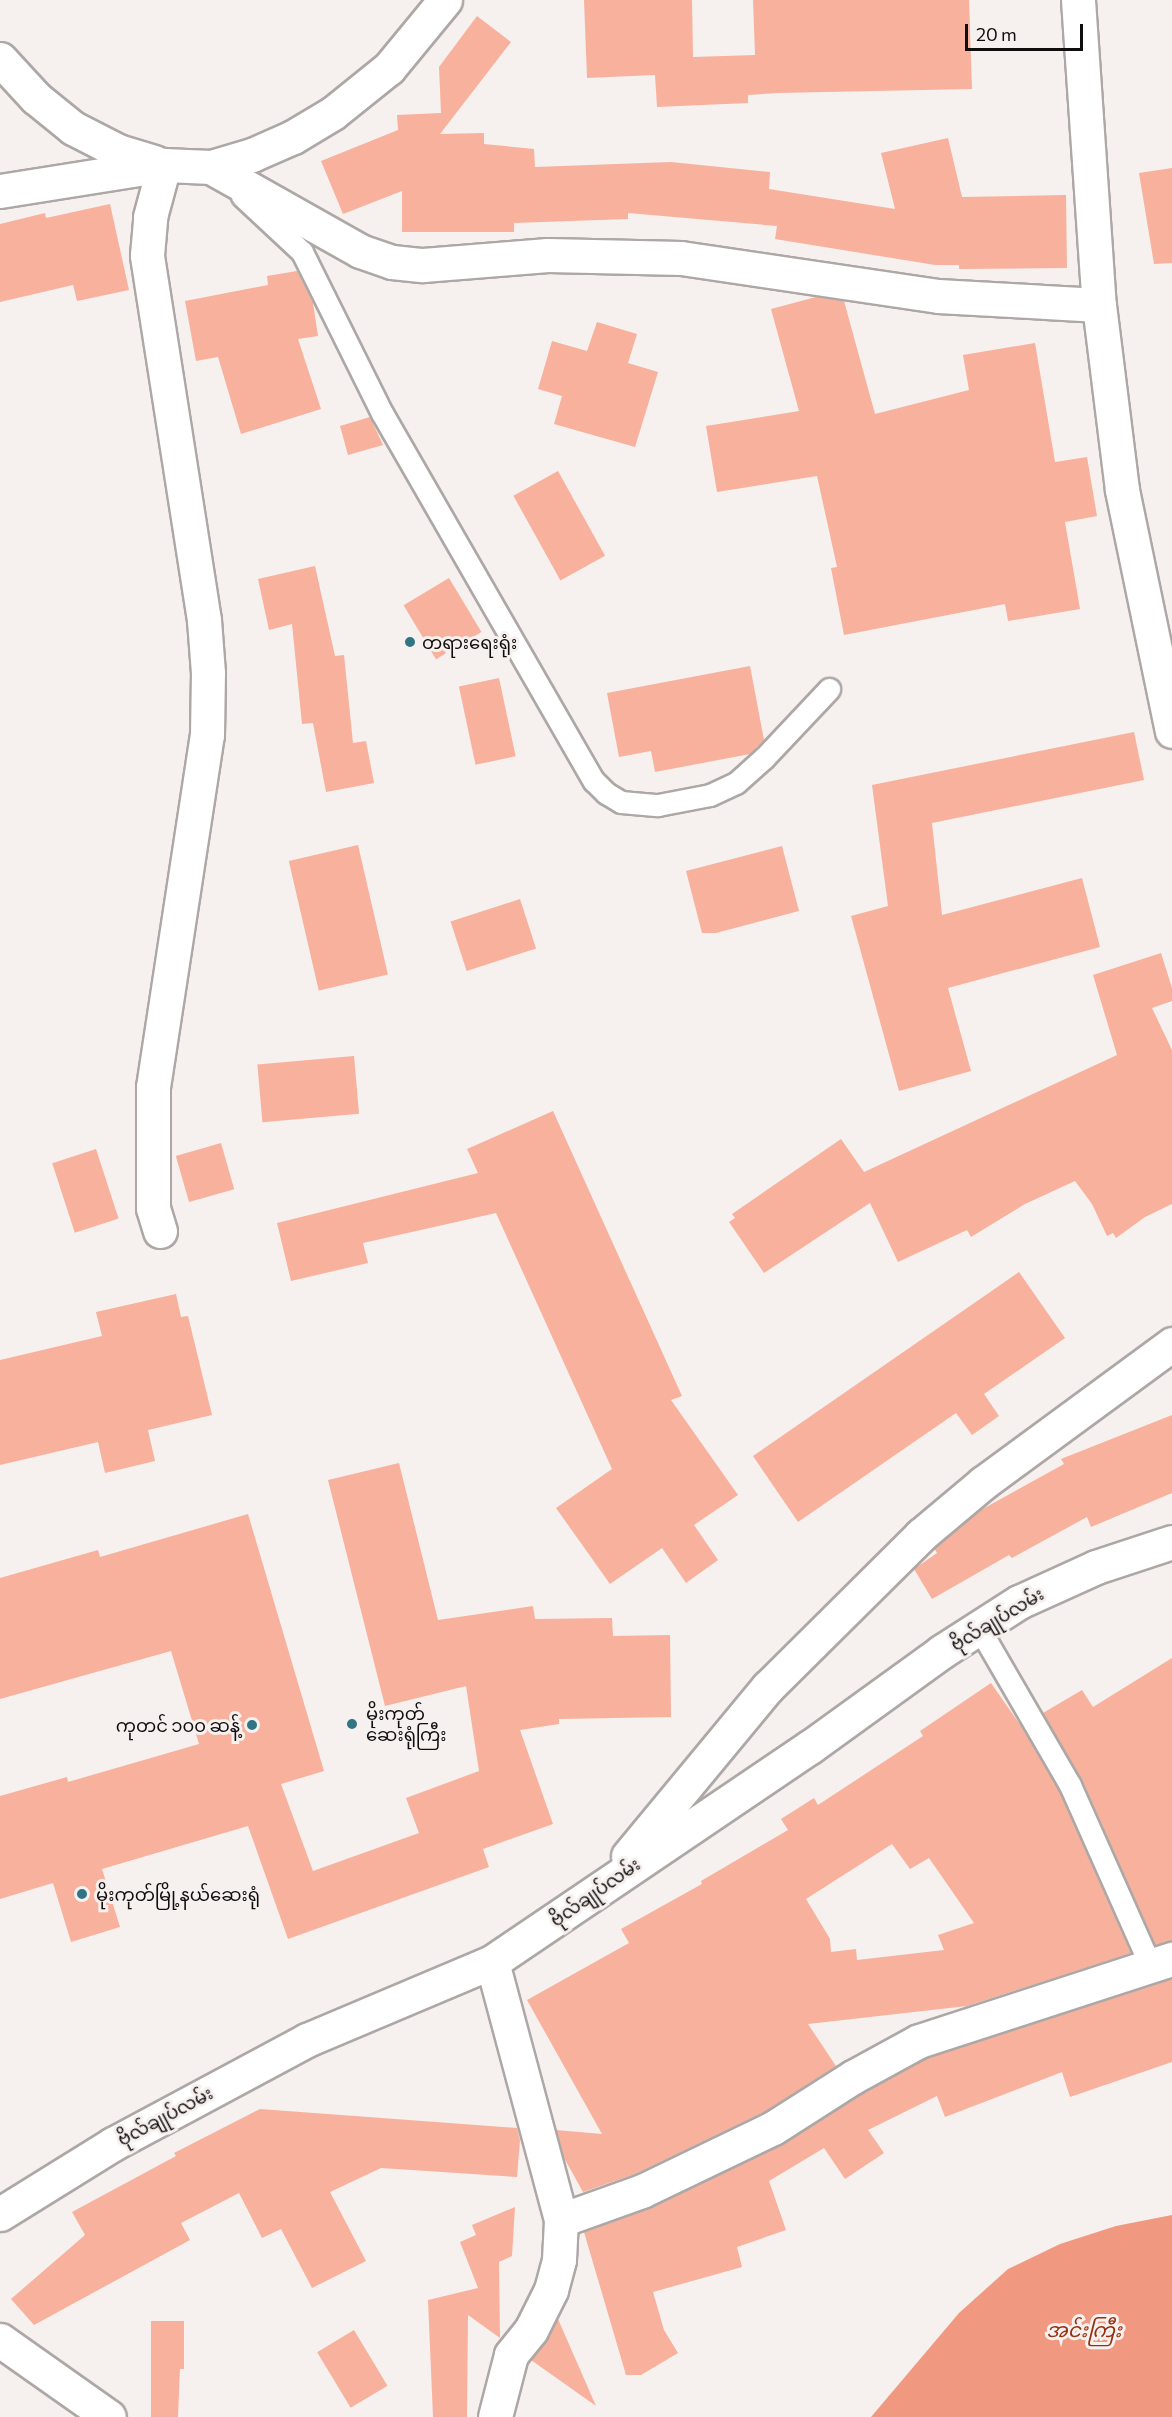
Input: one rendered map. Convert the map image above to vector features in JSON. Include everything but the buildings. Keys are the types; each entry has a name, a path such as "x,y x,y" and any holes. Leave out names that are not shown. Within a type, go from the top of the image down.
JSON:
{"street":[{"path":"0,191 164,165 211,166 252,155 293,137 333,113 390,68 445,0"},
{"path":"1078,0 1099,305 1122,490 1172,731"},
{"path":"0,59 36,98 73,128 118,151 164,165"},
{"path":"160,1231 153,1208 153,1087 207,735 208,673 204,620 147,255 150,216 164,165"},
{"path":"211,166 360,251 392,262 423,264 548,255 681,258 938,296 1099,305"},
{"path":"604,1885 768,1686 921,1535 983,1483 1172,1344"},
{"name":"ဗိုလ်‌ချုပ်‌လမ်း","path":"0,2214 113,2144 307,2040 492,1962 810,1747 1019,1602 1096,1567 1172,1542"},
{"path":"492,1962 561,2220 559,2260 551,2290 531,2330 511,2355 495,2417"},
{"path":"561,2220 642,2191 773,2128 853,2077 919,2041 1162,1963"},
{"path":"0,2340 109,2417"}],"lane":[{"path":"211,166 302,252 382,412 594,782 606,793 621,802 658,804 710,795 736,783 764,758 829,689"},
{"path":"979,1628 1070,1785 1162,1963"}],"water":[{"name":"အင်းကြီး","path":"1172,2215 1172,2417 871,2417 959,2313 1008,2269 1060,2244 1116,2226"}],"place":[{"name":"တရားရေးရုံး","path":"410,642"},
{"name":"မိုးကုတ်‌ ‌ဆေးရုံကြီး","path":"352,1724"},
{"name":"ကုတင် ၁၀၀ ဆန့်","path":"252,1725"},
{"name":"မိုးကုတ်မြို့နယ်ဆေးရုံ","path":"82,1894"}]}
